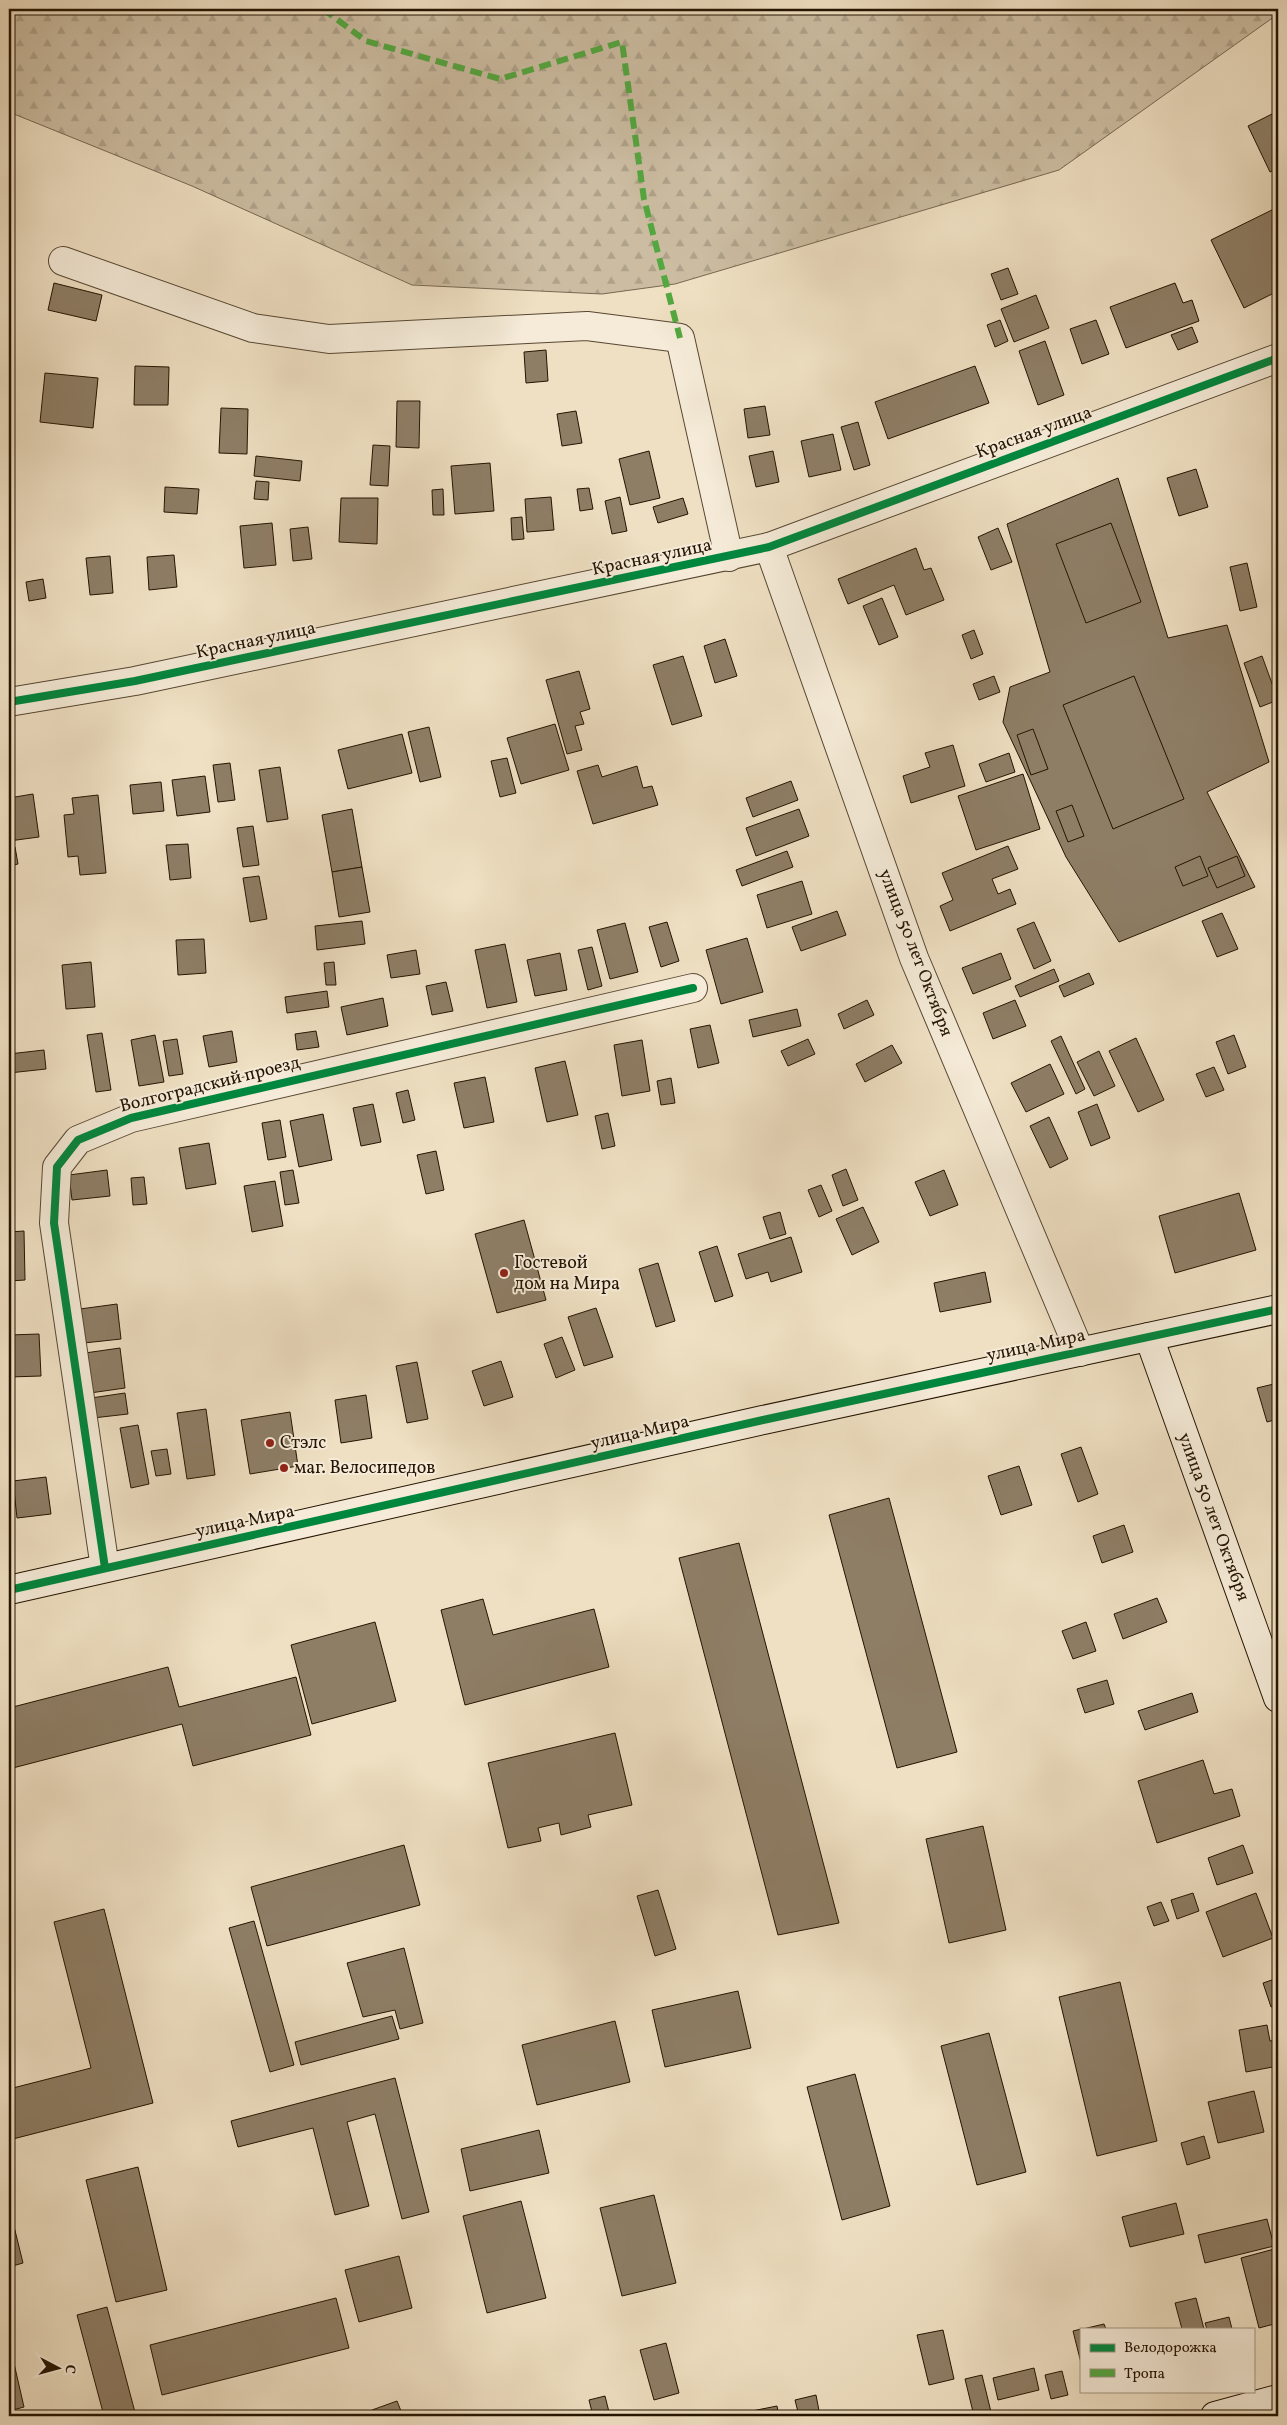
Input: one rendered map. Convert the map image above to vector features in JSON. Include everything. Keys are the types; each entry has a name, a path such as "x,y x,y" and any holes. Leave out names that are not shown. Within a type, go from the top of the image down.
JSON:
{"street":[{"path":"63,261 252,328 329,339 588,326 680,338 730,557"},
{"name":"Красная улица","path":"9,702 135,681 730,557 769,547 1278,358"},
{"name":"улица 50 лет Октября","path":"769,547 914,958 1080,1352"},
{"name":"Волгоградский проезд","path":"105,1568 54,1223 57,1167 78,1140 131,1118 692,988"},
{"name":"улица Мира","path":"9,1590 744,1424 1278,1308"},
{"name":"улица 50 лет Октября","path":"1149,1337 1278,1698"},
{"path":"1215,2416 1278,2399"}],"green space":[{"path":"9,9 1278,9 1278,14 1059,170 675,284 602,294 412,285 192,186 9,112"}],"building":[{"path":"1278,111 1278,168 1270,172 1248,126"},
{"path":"1278,207 1278,291 1244,308 1211,240"},
{"path":"1008,268 1018,294 1001,300 991,274"},
{"path":"54,283 102,295 96,321 48,310"},
{"path":"1175,283 1183,303 1192,300 1199,321 1126,348 1110,307"},
{"path":"1036,295 1049,328 1014,342 1001,309"},
{"path":"1000,320 1008,341 995,347 987,325"},
{"path":"1096,320 1109,354 1082,364 1070,329"},
{"path":"1192,327 1198,342 1178,350 1171,335"},
{"path":"1045,341 1064,395 1038,405 1019,351"},
{"path":"546,350 548,381 526,383 524,352"},
{"path":"135,366 169,367 168,405 134,405"},
{"path":"975,366 989,403 888,439 875,402"},
{"path":"45,373 98,378 93,428 40,422"},
{"path":"397,401 420,401 419,448 396,447"},
{"path":"765,406 770,435 748,438 744,409"},
{"path":"221,408 248,409 247,454 219,453"},
{"path":"576,411 582,443 562,446 557,414"},
{"path":"858,422 870,465 854,470 841,427"},
{"path":"833,434 841,470 809,477 801,441"},
{"path":"373,445 390,446 388,486 370,485"},
{"path":"649,451 660,498 630,505 619,459"},
{"path":"773,451 779,482 756,487 749,456"},
{"path":"256,456 302,461 300,481 254,476"},
{"path":"490,463 494,511 455,514 451,466"},
{"path":"1196,469 1208,507 1179,516 1167,478"},
{"path":"1118,478 1168,638 1227,625 1269,762 1207,792 1255,887 1119,942 1066,857 1003,722 1010,687 1050,672 1007,524"},
{"path":"256,481 269,482 268,500 254,499"},
{"path":"165,487 199,489 197,514 164,512"},
{"path":"589,488 593,509 580,511 577,489"},
{"path":"443,489 444,515 433,515 432,490"},
{"path":"551,497 554,530 527,532 525,499"},
{"path":"620,497 627,531 612,534 605,501"},
{"path":"341,498 378,498 377,544 339,542"},
{"path":"683,498 688,514 658,523 653,507"},
{"path":"522,517 524,539 512,540 511,518"},
{"path":"272,523 276,565 244,568 240,526"},
{"path":"1111,523 1141,602 1086,623 1056,544"},
{"path":"308,527 312,559 293,561 290,529"},
{"path":"998,528 1012,562 991,570 978,537"},
{"path":"916,548 924,570 931,568 944,600 906,615 894,585 848,604 838,579"},
{"path":"174,555 177,587 149,590 147,557"},
{"path":"110,556 113,593 90,595 86,558"},
{"path":"1247,563 1257,607 1240,611 1230,567"},
{"path":"43,579 46,598 29,601 26,582"},
{"path":"882,598 898,637 879,645 863,606"},
{"path":"974,630 983,654 971,659 962,635"},
{"path":"725,639 737,676 715,683 704,646"},
{"path":"683,656 702,716 672,725 653,665"},
{"path":"1262,656 1278,700 1260,707 1244,663"},
{"path":"579,671 590,709 580,712 584,724 575,726 582,750 567,754 546,680"},
{"path":"994,676 1000,692 979,700 973,684"},
{"path":"1134,676 1184,799 1113,829 1063,705"},
{"path":"555,724 569,770 521,784 507,738"},
{"path":"429,727 441,777 420,782 408,732"},
{"path":"1033,729 1048,769 1031,775 1017,735"},
{"path":"402,734 412,773 348,789 338,750"},
{"path":"953,745 965,786 911,803 903,776 930,767 925,753"},
{"path":"1009,753 1015,772 986,782 979,764"},
{"path":"507,758 516,793 500,797 491,761"},
{"path":"230,763 235,800 218,802 213,765"},
{"path":"598,765 602,777 637,766 643,788 652,786 658,805 593,824 577,771"},
{"path":"280,767 288,819 267,822 259,770"},
{"path":"1023,774 1040,829 976,850 958,796"},
{"path":"205,776 210,812 177,816 172,780"},
{"path":"791,781 798,800 753,817 746,798"},
{"path":"161,782 164,811 133,814 130,785"},
{"path":"33,794 39,837 9,841 9,798"},
{"path":"98,795 106,873 80,875 78,856 68,857 64,815 74,814 72,798"},
{"path":"1072,805 1084,836 1068,842 1056,811"},
{"path":"352,809 362,867 332,872 322,815"},
{"path":"799,809 809,836 756,856 746,828"},
{"path":"253,826 259,865 243,867 237,828"},
{"path":"188,844 191,878 170,880 166,845"},
{"path":"1008,846 1018,869 992,879 998,894 1010,889 1016,904 950,931 940,906 953,900 942,873"},
{"path":"15,847 18,864 9,866 9,848"},
{"path":"787,851 793,867 742,886 736,870"},
{"path":"1200,856 1208,876 1183,886 1175,867"},
{"path":"1237,856 1245,876 1217,888 1208,868"},
{"path":"362,867 370,912 339,917 332,872"},
{"path":"259,876 267,919 250,922 243,878"},
{"path":"802,881 812,914 767,928 757,895"},
{"path":"837,911 846,935 801,951 792,927"},
{"path":"1222,913 1238,949 1217,957 1202,921"},
{"path":"362,921 365,944 317,950 315,926"},
{"path":"667,922 679,961 661,967 649,927"},
{"path":"1034,922 1051,961 1034,969 1017,929"},
{"path":"625,923 638,972 610,979 597,930"},
{"path":"747,938 763,992 721,1004 706,950"},
{"path":"204,939 206,973 178,975 176,940"},
{"path":"505,944 517,1002 487,1008 475,950"},
{"path":"592,947 602,986 588,990 578,950"},
{"path":"416,950 420,974 391,978 387,955"},
{"path":"560,953 567,990 535,996 527,960"},
{"path":"1001,953 1011,979 973,994 962,968"},
{"path":"91,962 95,1007 66,1009 62,965"},
{"path":"334,962 336,985 326,985 324,963"},
{"path":"1054,969 1059,981 1020,997 1015,986"},
{"path":"1089,973 1094,984 1064,997 1059,986"},
{"path":"446,982 453,1011 432,1015 426,986"},
{"path":"327,991 329,1007 287,1013 285,997"},
{"path":"383,998 388,1026 347,1035 341,1007"},
{"path":"867,1000 874,1015 844,1029 838,1014"},
{"path":"1015,1000 1026,1026 993,1039 983,1013"},
{"path":"797,1009 801,1026 753,1037 749,1020"},
{"path":"710,1025 719,1063 698,1068 690,1029"},
{"path":"232,1031 237,1062 209,1067 203,1036"},
{"path":"316,1031 319,1047 297,1050 295,1034"},
{"path":"102,1033 111,1090 96,1092 87,1035"},
{"path":"155,1035 164,1082 139,1086 131,1040"},
{"path":"1234,1035 1246,1067 1228,1074 1216,1042"},
{"path":"1061,1036 1085,1089 1076,1094 1051,1041"},
{"path":"1136,1038 1164,1100 1138,1112 1109,1051"},
{"path":"177,1039 183,1074 169,1076 163,1041"},
{"path":"808,1039 815,1054 788,1066 781,1051"},
{"path":"642,1040 650,1091 622,1096 614,1045"},
{"path":"892,1045 902,1063 865,1082 856,1064"},
{"path":"44,1050 46,1069 9,1073 9,1054"},
{"path":"1099,1051 1115,1086 1094,1096 1077,1062"},
{"path":"565,1061 578,1115 547,1122 535,1068"},
{"path":"1050,1064 1064,1094 1026,1112 1011,1083"},
{"path":"1214,1067 1224,1090 1206,1097 1196,1074"},
{"path":"485,1077 494,1122 464,1128 454,1083"},
{"path":"671,1078 675,1103 661,1105 657,1081"},
{"path":"408,1090 415,1120 403,1123 396,1093"},
{"path":"373,1104 381,1142 361,1146 353,1108"},
{"path":"1097,1104 1110,1138 1091,1146 1078,1112"},
{"path":"608,1113 615,1146 602,1149 595,1116"},
{"path":"323,1114 332,1160 299,1167 290,1121"},
{"path":"1049,1117 1068,1159 1050,1168 1030,1126"},
{"path":"280,1120 286,1157 268,1160 262,1123"},
{"path":"209,1143 216,1184 186,1189 179,1148"},
{"path":"436,1151 444,1190 426,1194 417,1155"},
{"path":"846,1169 858,1200 843,1206 832,1175"},
{"path":"107,1170 110,1196 72,1200 69,1175"},
{"path":"293,1170 299,1203 285,1205 280,1172"},
{"path":"944,1170 958,1205 930,1216 915,1182"},
{"path":"144,1177 147,1204 133,1205 131,1178"},
{"path":"275,1181 283,1226 252,1232 244,1186"},
{"path":"821,1185 832,1211 819,1217 808,1190"},
{"path":"1239,1193 1256,1250 1175,1273 1159,1216"},
{"path":"863,1207 879,1242 852,1255 836,1219"},
{"path":"780,1212 786,1234 770,1239 763,1217"},
{"path":"524,1220 546,1300 497,1313 475,1234"},
{"path":"24,1231 25,1280 9,1281 9,1232"},
{"path":"791,1237 802,1272 771,1282 768,1272 746,1279 738,1254"},
{"path":"717,1246 733,1296 715,1302 699,1252"},
{"path":"658,1263 675,1321 656,1327 639,1269"},
{"path":"985,1272 991,1302 940,1312 934,1283"},
{"path":"117,1304 121,1339 84,1343 80,1309"},
{"path":"596,1308 613,1357 584,1366 568,1317"},
{"path":"39,1334 41,1376 9,1377 9,1335"},
{"path":"562,1337 575,1370 556,1378 544,1344"},
{"path":"120,1348 125,1388 90,1393 85,1353"},
{"path":"501,1361 513,1397 484,1406 472,1371"},
{"path":"417,1362 428,1419 407,1423 396,1366"},
{"path":"1278,1383 1278,1419 1267,1422 1257,1388"},
{"path":"125,1393 128,1414 93,1418 91,1398"},
{"path":"366,1395 372,1438 341,1443 335,1400"},
{"path":"206,1409 215,1475 187,1479 177,1413"},
{"name":"Стэлс","path":"290,1412 298,1466 250,1474 241,1420"},
{"path":"138,1425 149,1484 131,1488 120,1428"},
{"path":"1081,1447 1098,1494 1078,1502 1061,1454"},
{"path":"167,1449 171,1474 156,1476 151,1451"},
{"path":"1019,1466 1032,1505 1001,1515 988,1476"},
{"path":"46,1477 51,1514 17,1518 13,1481"},
{"path":"889,1498 957,1752 897,1768 829,1515"},
{"path":"1124,1525 1133,1552 1102,1563 1093,1536"},
{"path":"739,1543 839,1923 778,1935 679,1558"},
{"path":"1157,1598 1167,1622 1123,1639 1114,1614"},
{"path":"483,1599 493,1635 594,1609 609,1667 465,1705 441,1610"},
{"path":"375,1622 396,1701 312,1724 291,1645"},
{"path":"1086,1622 1096,1651 1073,1659 1062,1631"},
{"path":"168,1667 179,1707 296,1677 311,1735 193,1766 182,1724 9,1769 9,1708"},
{"path":"1107,1680 1114,1704 1085,1713 1077,1689"},
{"path":"1192,1693 1198,1712 1145,1730 1138,1711"},
{"path":"615,1733 632,1805 588,1815 591,1827 561,1835 559,1823 538,1828 541,1841 508,1848 488,1763"},
{"path":"1203,1760 1214,1794 1232,1789 1240,1816 1157,1843 1138,1781"},
{"path":"983,1826 1006,1930 949,1943 926,1839"},
{"path":"404,1845 420,1905 267,1946 251,1887"},
{"path":"1243,1845 1253,1873 1217,1885 1208,1858"},
{"path":"658,1890 676,1949 655,1956 637,1896"},
{"path":"1193,1893 1199,1911 1177,1919 1171,1900"},
{"path":"1256,1893 1273,1938 1223,1957 1206,1912"},
{"path":"1161,1902 1169,1921 1154,1926 1147,1907"},
{"path":"104,1909 153,2103 9,2140 9,2089 91,2068 54,1922"},
{"path":"254,1921 294,2065 270,2072 229,1928"},
{"path":"404,1948 423,2023 400,2029 395,2010 363,2017 347,1963"},
{"path":"1278,1978 1278,2005 1271,2007 1263,1983"},
{"path":"1120,1982 1157,2141 1097,2156 1059,1997"},
{"path":"738,1991 751,2048 665,2067 652,2010"},
{"path":"392,2016 399,2039 301,2065 295,2042"},
{"path":"615,2021 630,2082 537,2105 522,2045"},
{"path":"1267,2025 1270,2041 1278,2040 1278,2066 1246,2072 1239,2030"},
{"path":"989,2033 1026,2172 977,2185 941,2046"},
{"path":"855,2074 890,2206 842,2220 807,2087"},
{"path":"395,2078 429,2212 402,2219 375,2114 347,2122 369,2206 335,2215 313,2128 238,2147 231,2121"},
{"path":"1254,2091 1264,2132 1218,2143 1208,2102"},
{"path":"539,2130 549,2173 470,2191 461,2149"},
{"path":"1204,2136 1210,2158 1187,2165 1181,2143"},
{"path":"138,2167 167,2290 116,2302 86,2180"},
{"path":"654,2195 676,2283 622,2296 600,2208"},
{"path":"521,2201 546,2298 487,2313 463,2216"},
{"path":"1176,2203 1184,2234 1130,2247 1122,2217"},
{"path":"9,2206 23,2263 9,2267"},
{"path":"1267,2219 1274,2246 1205,2263 1198,2235"},
{"path":"1278,2248 1278,2323 1259,2328 1241,2258"},
{"path":"399,2256 412,2308 359,2322 345,2270"},
{"path":"336,2298 349,2348 162,2395 150,2345"},
{"path":"1196,2298 1204,2328 1182,2328 1175,2303"},
{"path":"107,2307 136,2416 104,2416 77,2315"},
{"path":"1229,2317 1232,2328 1207,2328 1205,2323"},
{"path":"1104,2324 1106,2328 1087,2328"},
{"path":"1080,2329 1080,2359 1073,2331"},
{"path":"943,2330 954,2379 929,2385 917,2335"},
{"path":"666,2343 679,2393 654,2400 640,2350"},
{"path":"13,2359 24,2407 9,2411 9,2360"},
{"path":"1034,2368 1039,2390 998,2400 993,2378"},
{"path":"1062,2371 1068,2395 1051,2399 1045,2375"},
{"path":"982,2375 991,2412 974,2416 965,2379"},
{"path":"816,2395 820,2416 799,2416 795,2400"},
{"path":"605,2396 610,2416 593,2416 589,2400"},
{"path":"397,2401 403,2416 374,2416 372,2410"},
{"path":"777,2406 779,2416 753,2416 752,2411"}],"marked path":[{"path":"323,9 366,41 500,79 622,42 644,199 680,338"}],"cycle path":[{"path":"9,702 135,681 769,547 1278,358"},
{"path":"105,1568 54,1223 57,1167 78,1140 131,1118 693,988"},
{"path":"9,1590 763,1420 1278,1309"}],"place":[{"name":"Гостевой дом на Мира","path":"504,1273"},
{"name":"Стэлс","path":"270,1443"},
{"name":"маг. Велосипедов","path":"284,1468"}]}
